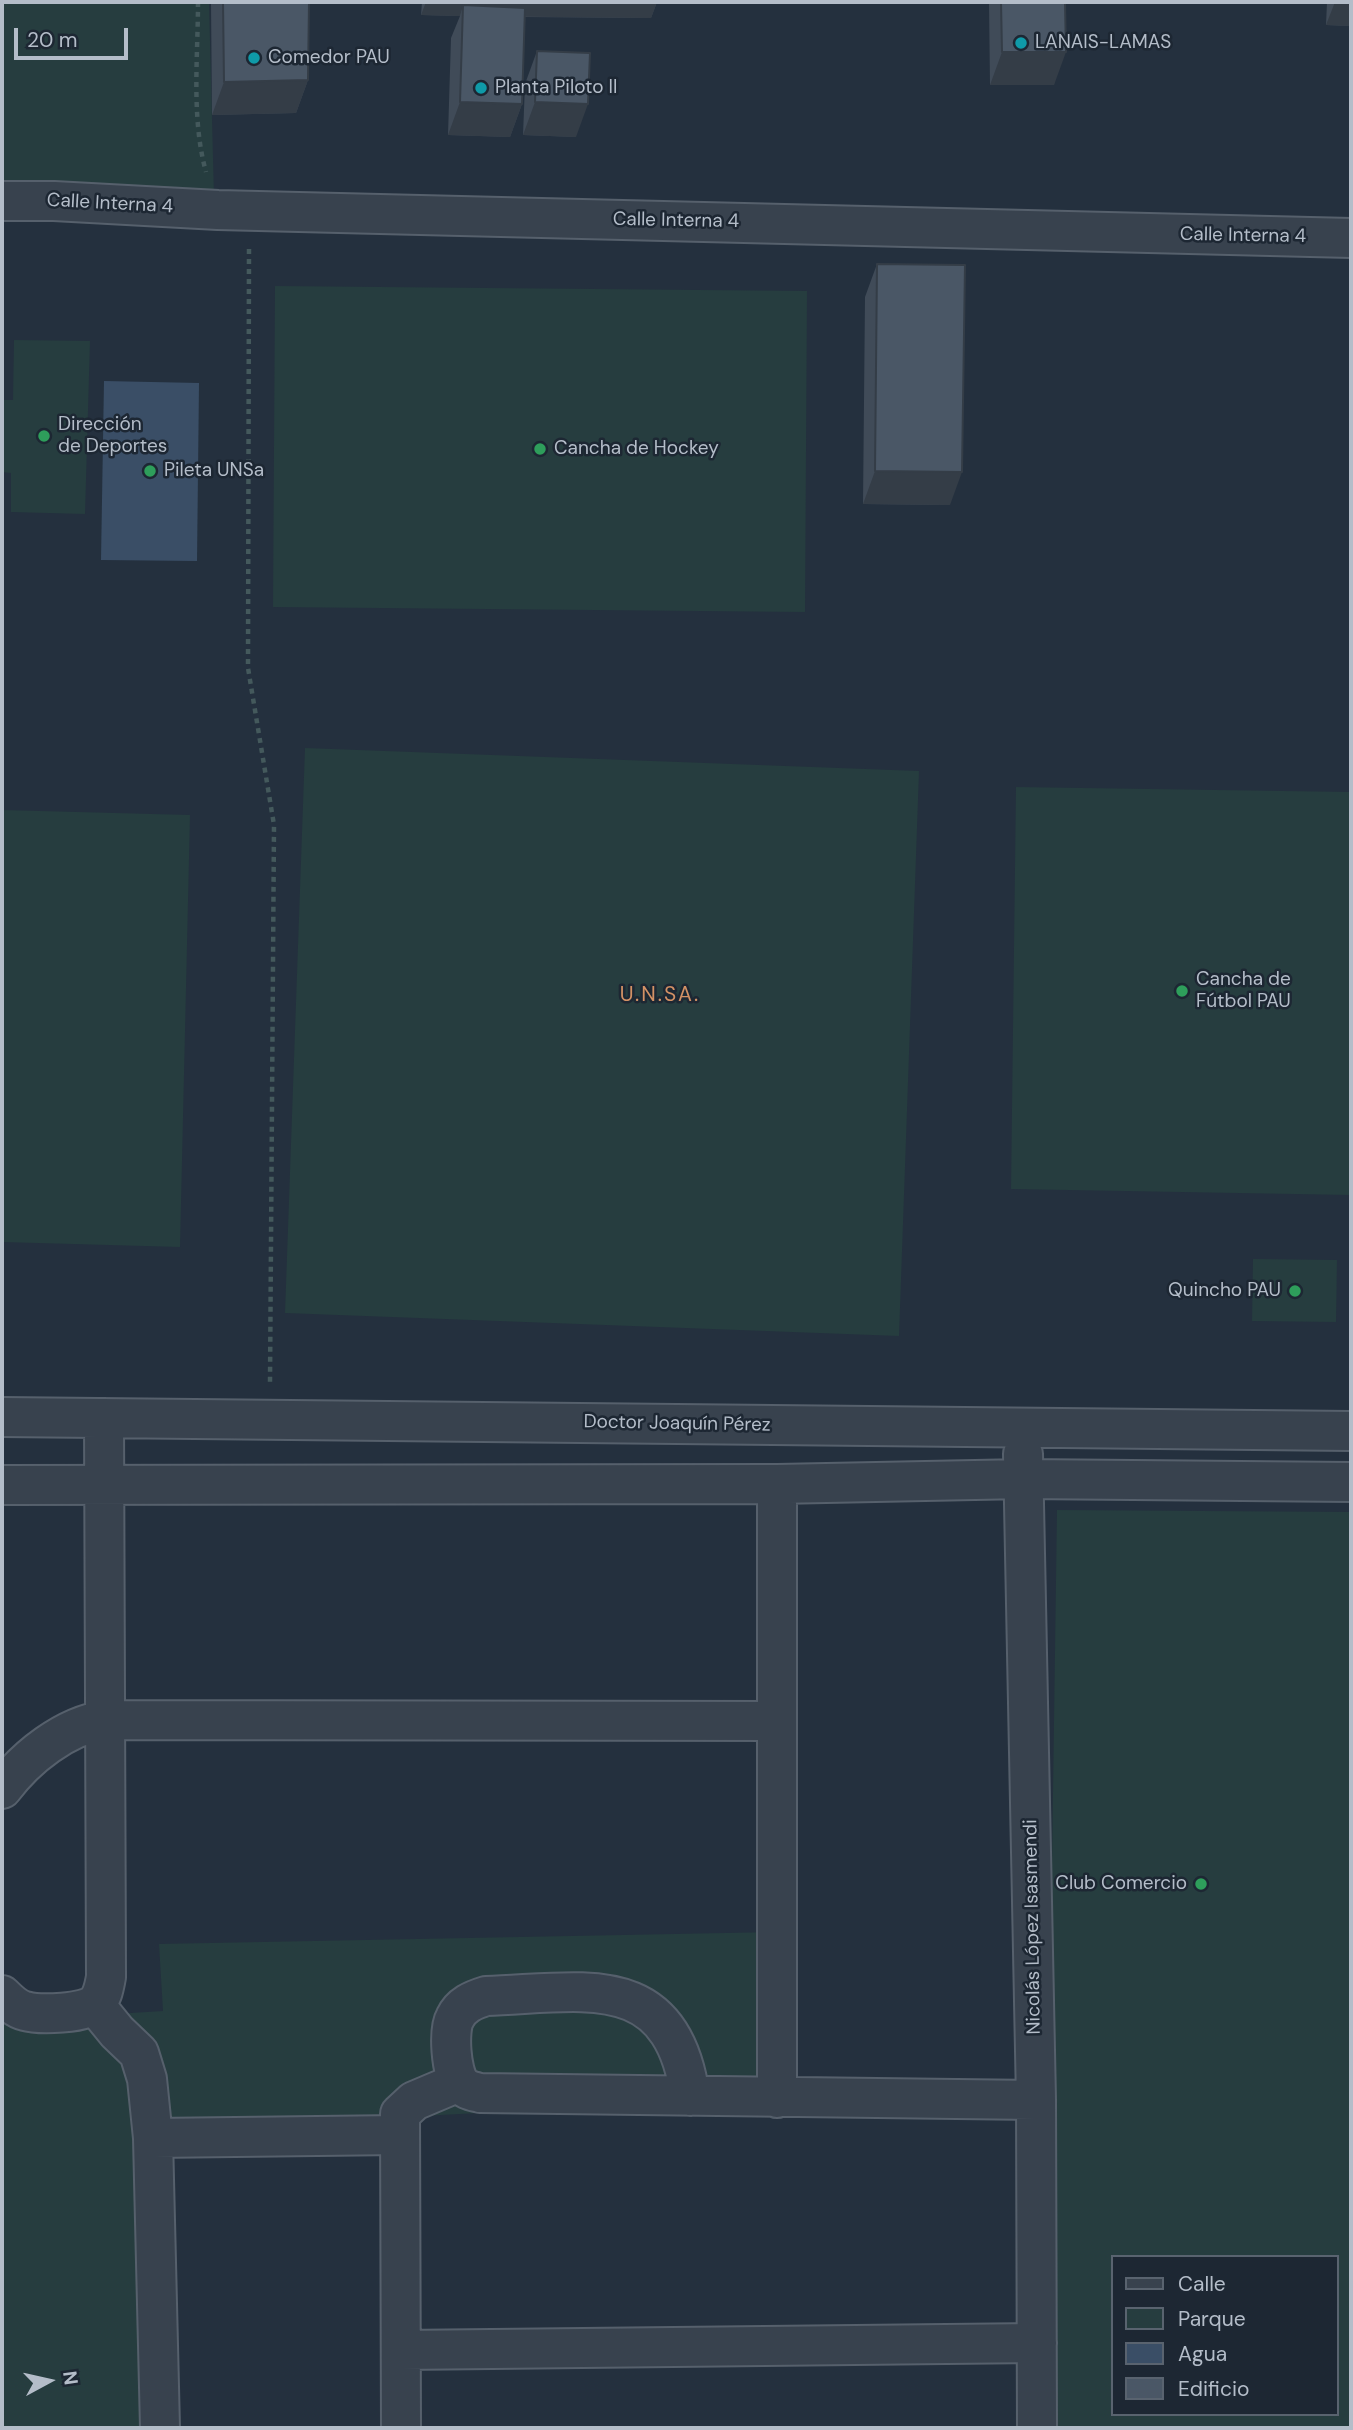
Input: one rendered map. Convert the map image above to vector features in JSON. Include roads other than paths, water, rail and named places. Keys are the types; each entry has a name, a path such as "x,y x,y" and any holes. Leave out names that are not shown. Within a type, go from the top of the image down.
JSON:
{"street":[{"name":"Calle Interna 4","path":"2,201 54,201 218,210 1351,238"},
{"name":"Doctor Joaquín Pérez","path":"2,1417 755,1426 1022,1426 1351,1432"},
{"path":"2,1995 24,2011 84,2010 95,2005 103,1992 106,1977 104,1418"},
{"name":"Nicolás López Isasmendi","path":"1022,1426 1036,2100 1037,2428"},
{"path":"2,1485 777,1484 1024,1479 1351,1482"},
{"path":"777,1484 777,2098"},
{"path":"2,1789 13,1773 68,1731 89,1722 105,1720 777,1721"},
{"path":"690,2096 677,2044 646,2008 624,1997 601,1992 486,1996 471,2000 455,2018 452,2027 452,2060 458,2082 467,2090 480,2093 777,2098 1036,2100"},
{"path":"95,2005 139,2053 147,2079 153,2138 160,2428"},
{"path":"401,2428 400,2114 414,2101 458,2082"},
{"path":"153,2138 399,2135"},
{"path":"401,2350 1037,2343"}],"water":[{"name":"Pileta UNSa","path":"104,381 199,383 197,561 101,560"}],"place":[{"name":"LANAIS-LAMAS","path":"1021,43"},
{"name":"Comedor PAU","path":"254,58"},
{"name":"Planta Piloto II","path":"481,88"},
{"name":"Dirección de Deportes","path":"44,436"},
{"name":"Cancha de Hockey","path":"540,449"},
{"name":"Pileta UNSa","path":"150,471"},
{"name":"Cancha de Fútbol PAU","path":"1182,991"},
{"name":"Quincho PAU","path":"1295,1291"},
{"name":"Club Comercio","path":"1201,1884"}],"district":[{"name":"U.N.SA.","path":"660,995"}]}
